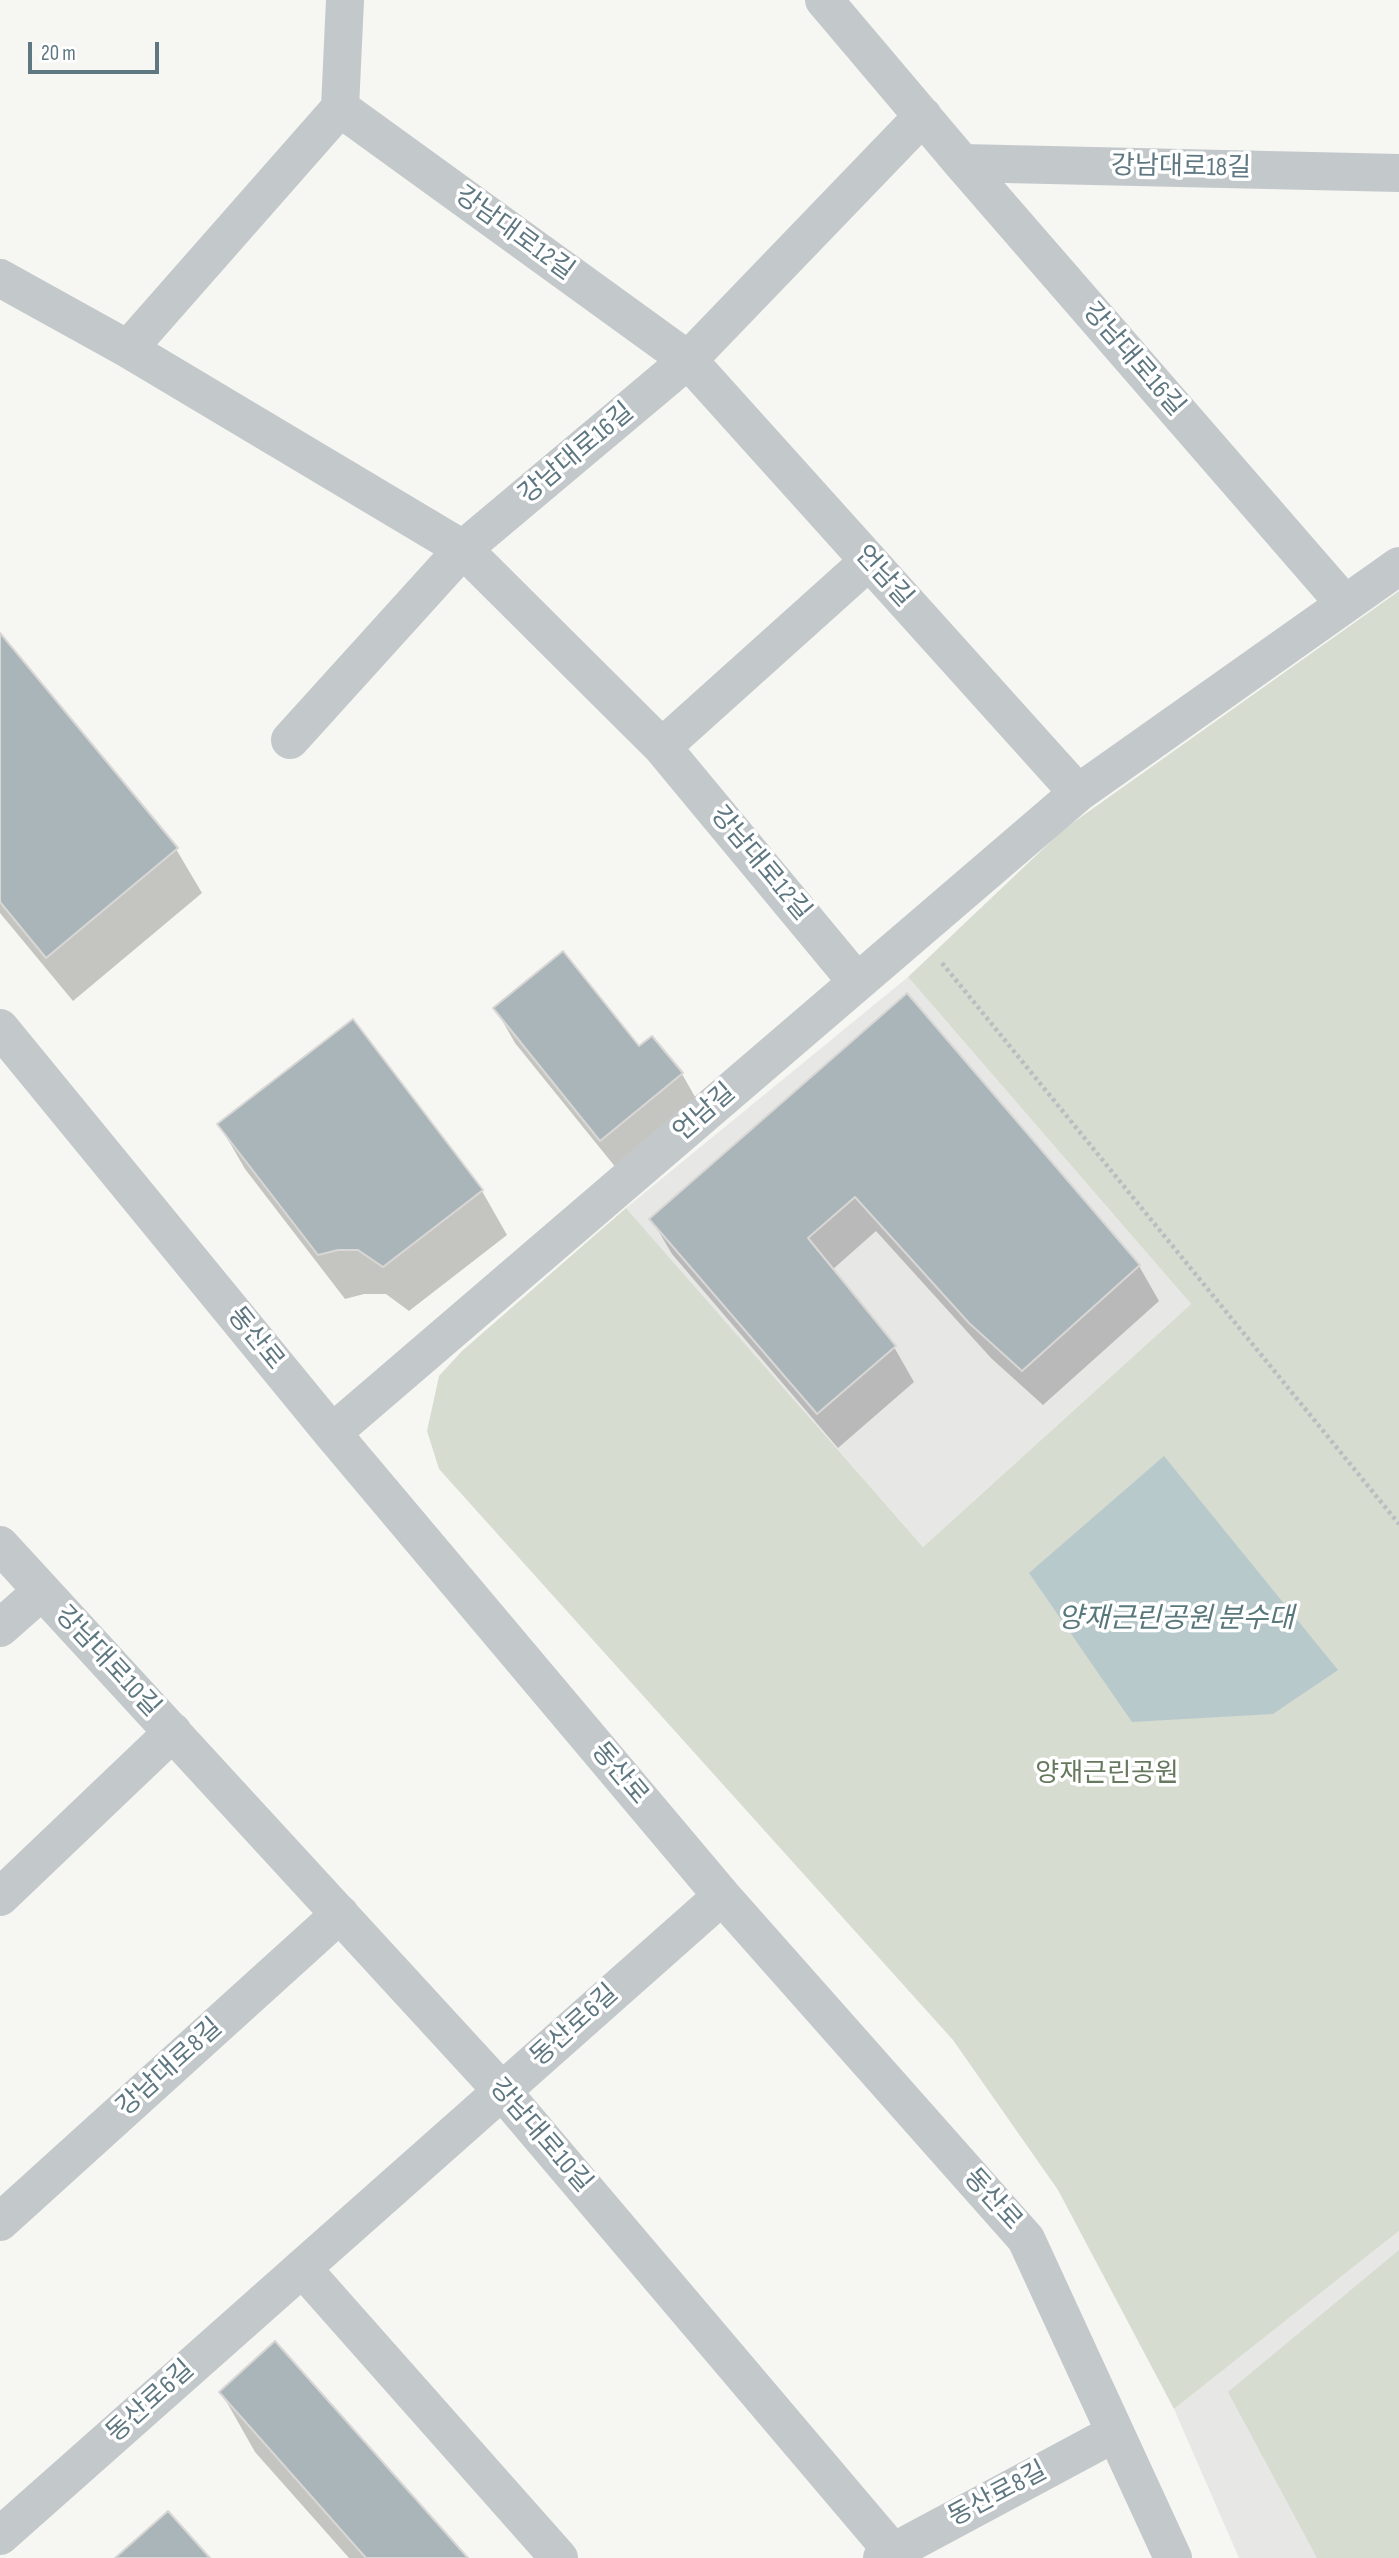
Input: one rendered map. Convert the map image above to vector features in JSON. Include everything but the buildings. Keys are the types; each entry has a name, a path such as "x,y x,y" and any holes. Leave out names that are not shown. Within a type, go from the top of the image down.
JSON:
{"street":[{"path":"128,349 340,108 345,0"},
{"name":"강남대로16길","path":"824,0 1345,604"},
{"name":"강남대로12길","path":"340,108 688,360"},
{"name":"강남대로16길","path":"464,549 688,360 923,116"},
{"name":"강남대로18길","path":"962,163 1399,173"},
{"name":"강남대로12길","path":"0,278 128,349 464,549 662,747 857,982"},
{"name":"언남길","path":"688,360 1078,793"},
{"path":"290,740 464,549"},
{"path":"662,747 869,561"},
{"name":"언남길","path":"331,1433 1078,793 1399,566"},
{"name":"동산로","path":"0,1028 331,1433 722,1896 1026,2239 1172,2558"},
{"name":"강남대로10길","path":"0,1545 502,2091 887,2555"},
{"name":"강남대로10길","path":"0,1628 42,1591"},
{"name":"강남대로10길","path":"0,1897 173,1732"},
{"name":"동산로6길","path":"0,2536 722,1896"},
{"name":"강남대로8길","path":"0,2222 340,1914"},
{"path":"302,2268 559,2558"},
{"name":"동산로8길","path":"887,2555 1115,2433"}],"path":[{"path":"916,932 1399,1524"}],"shaded area":[{"path":"908,977 1191,1304 923,1547 626,1208"},
{"path":"1399,2231 1399,2558 1239,2558 1174,2409"}],"green space":[{"name":"양재근린공원","path":"1399,591 1399,2231 1174,2409 1058,2190 953,2040 439,1469 427,1431 439,1376 462,1351 626,1208 923,1547 1191,1304 908,977 1064,829"},
{"path":"1399,2250 1399,2558 1317,2558 1228,2392"}],"water":[{"name":"양재근린공원 분수대","path":"1164,1456 1338,1670 1273,1714 1132,1722 1029,1573"}]}
